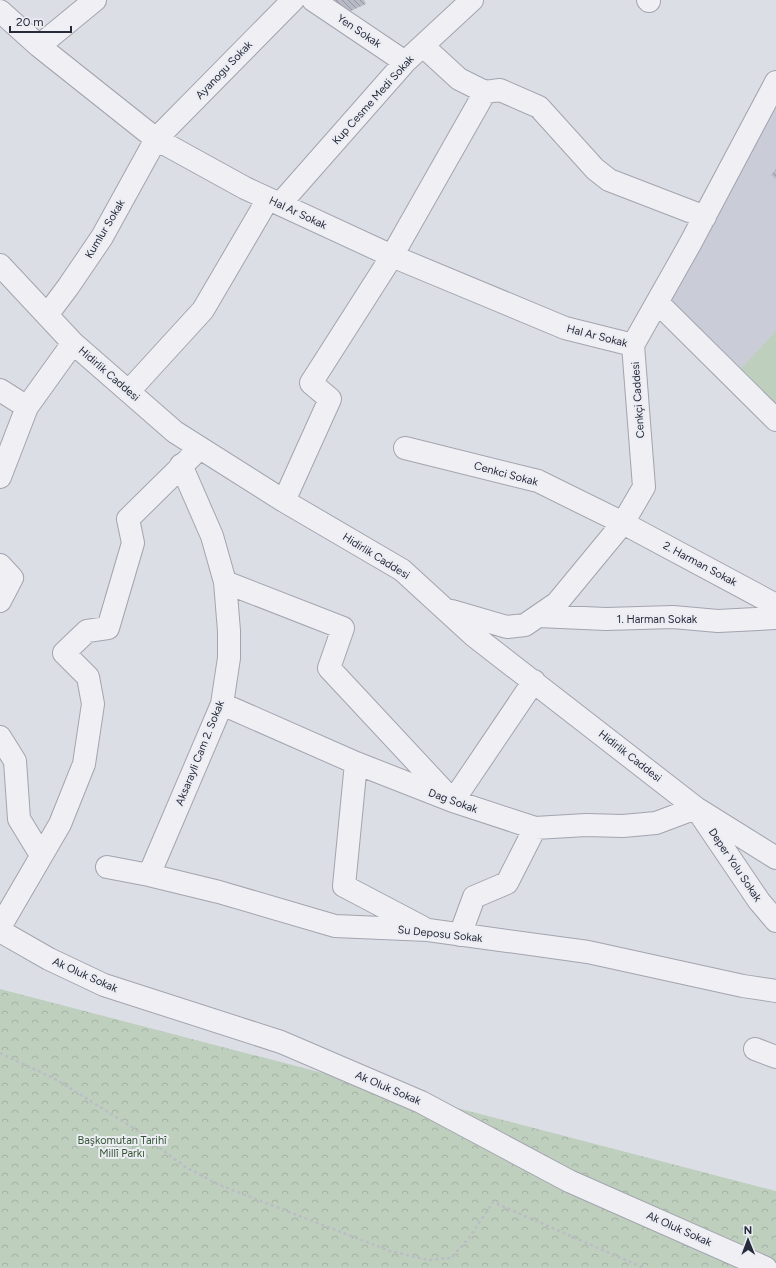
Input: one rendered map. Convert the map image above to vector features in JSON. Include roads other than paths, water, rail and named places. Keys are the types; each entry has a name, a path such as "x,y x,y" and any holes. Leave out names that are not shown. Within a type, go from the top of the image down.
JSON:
{"street":[{"path":"40,46 95,0"},
{"name":"Ayanogu Sokak","path":"156,139 293,0"},
{"name":"Yen Sokak","path":"313,0 405,62"},
{"name":"Kup Cesme Medi Sokak","path":"129,391 203,310 274,202 405,62 472,0"},
{"name":"Hal Ar Sokak","path":"0,11 40,46 156,139 245,188 392,256 565,328 634,345"},
{"path":"423,46 459,79 485,92 500,90 539,107 595,169 609,180 705,217"},
{"path":"634,345 705,217 776,82"},
{"path":"284,501 330,399 311,383 392,256 485,92"},
{"name":"Kumlur Sokak","path":"47,315 102,237 156,139"},
{"name":"Hidirlik Caddesi","path":"0,265 73,342 175,432 284,501 402,570 473,635 696,808 776,858"},
{"path":"658,303 776,420"},
{"path":"0,477 27,407 73,342"},
{"name":"Cenkçi Caddesi","path":"445,609 482,621 507,627 525,625 557,602 623,523 644,487 634,345"},
{"path":"0,390 27,407"},
{"path":"0,926 60,824 84,764 93,704 88,677 64,653 87,631 108,628 133,543 128,519 181,465 200,448"},
{"name":"Cenkci Sokak","path":"405,448 538,481 623,523"},
{"name":"Aksarayli Cam 2. Sokak","path":"149,875 222,704 228,658 229,631 225,582 212,536 181,465"},
{"name":"2. Harman Sokak","path":"623,523 776,605"},
{"path":"0,565 12,578 0,601"},
{"path":"225,582 343,628 329,668 453,801 534,681"},
{"name":"1. Harman Sokak","path":"538,616 606,619 673,617 718,621 776,618"},
{"name":"Dag Sokak","path":"222,704 356,763 453,801 534,828 586,825 623,826 656,823 696,808"},
{"path":"0,736 15,761 19,819 42,855"},
{"path":"356,763 344,886 428,930"},
{"name":"Deper Yolu Sokak","path":"696,808 759,902 776,921"},
{"path":"460,935 474,897 507,883 534,828"},
{"name":"Su Deposu Sokak","path":"107,867 149,875 219,892 335,926 428,930 588,952 743,986 776,991"},
{"name":"Ak Oluk Sokak","path":"0,931 49,959 104,985 281,1042 421,1102 569,1181 766,1268"},
{"path":"756,1049 776,1057"}],"park label":[{"name":"Başkomutan Tarihî Millî Parkı","path":"122,1146"}]}
